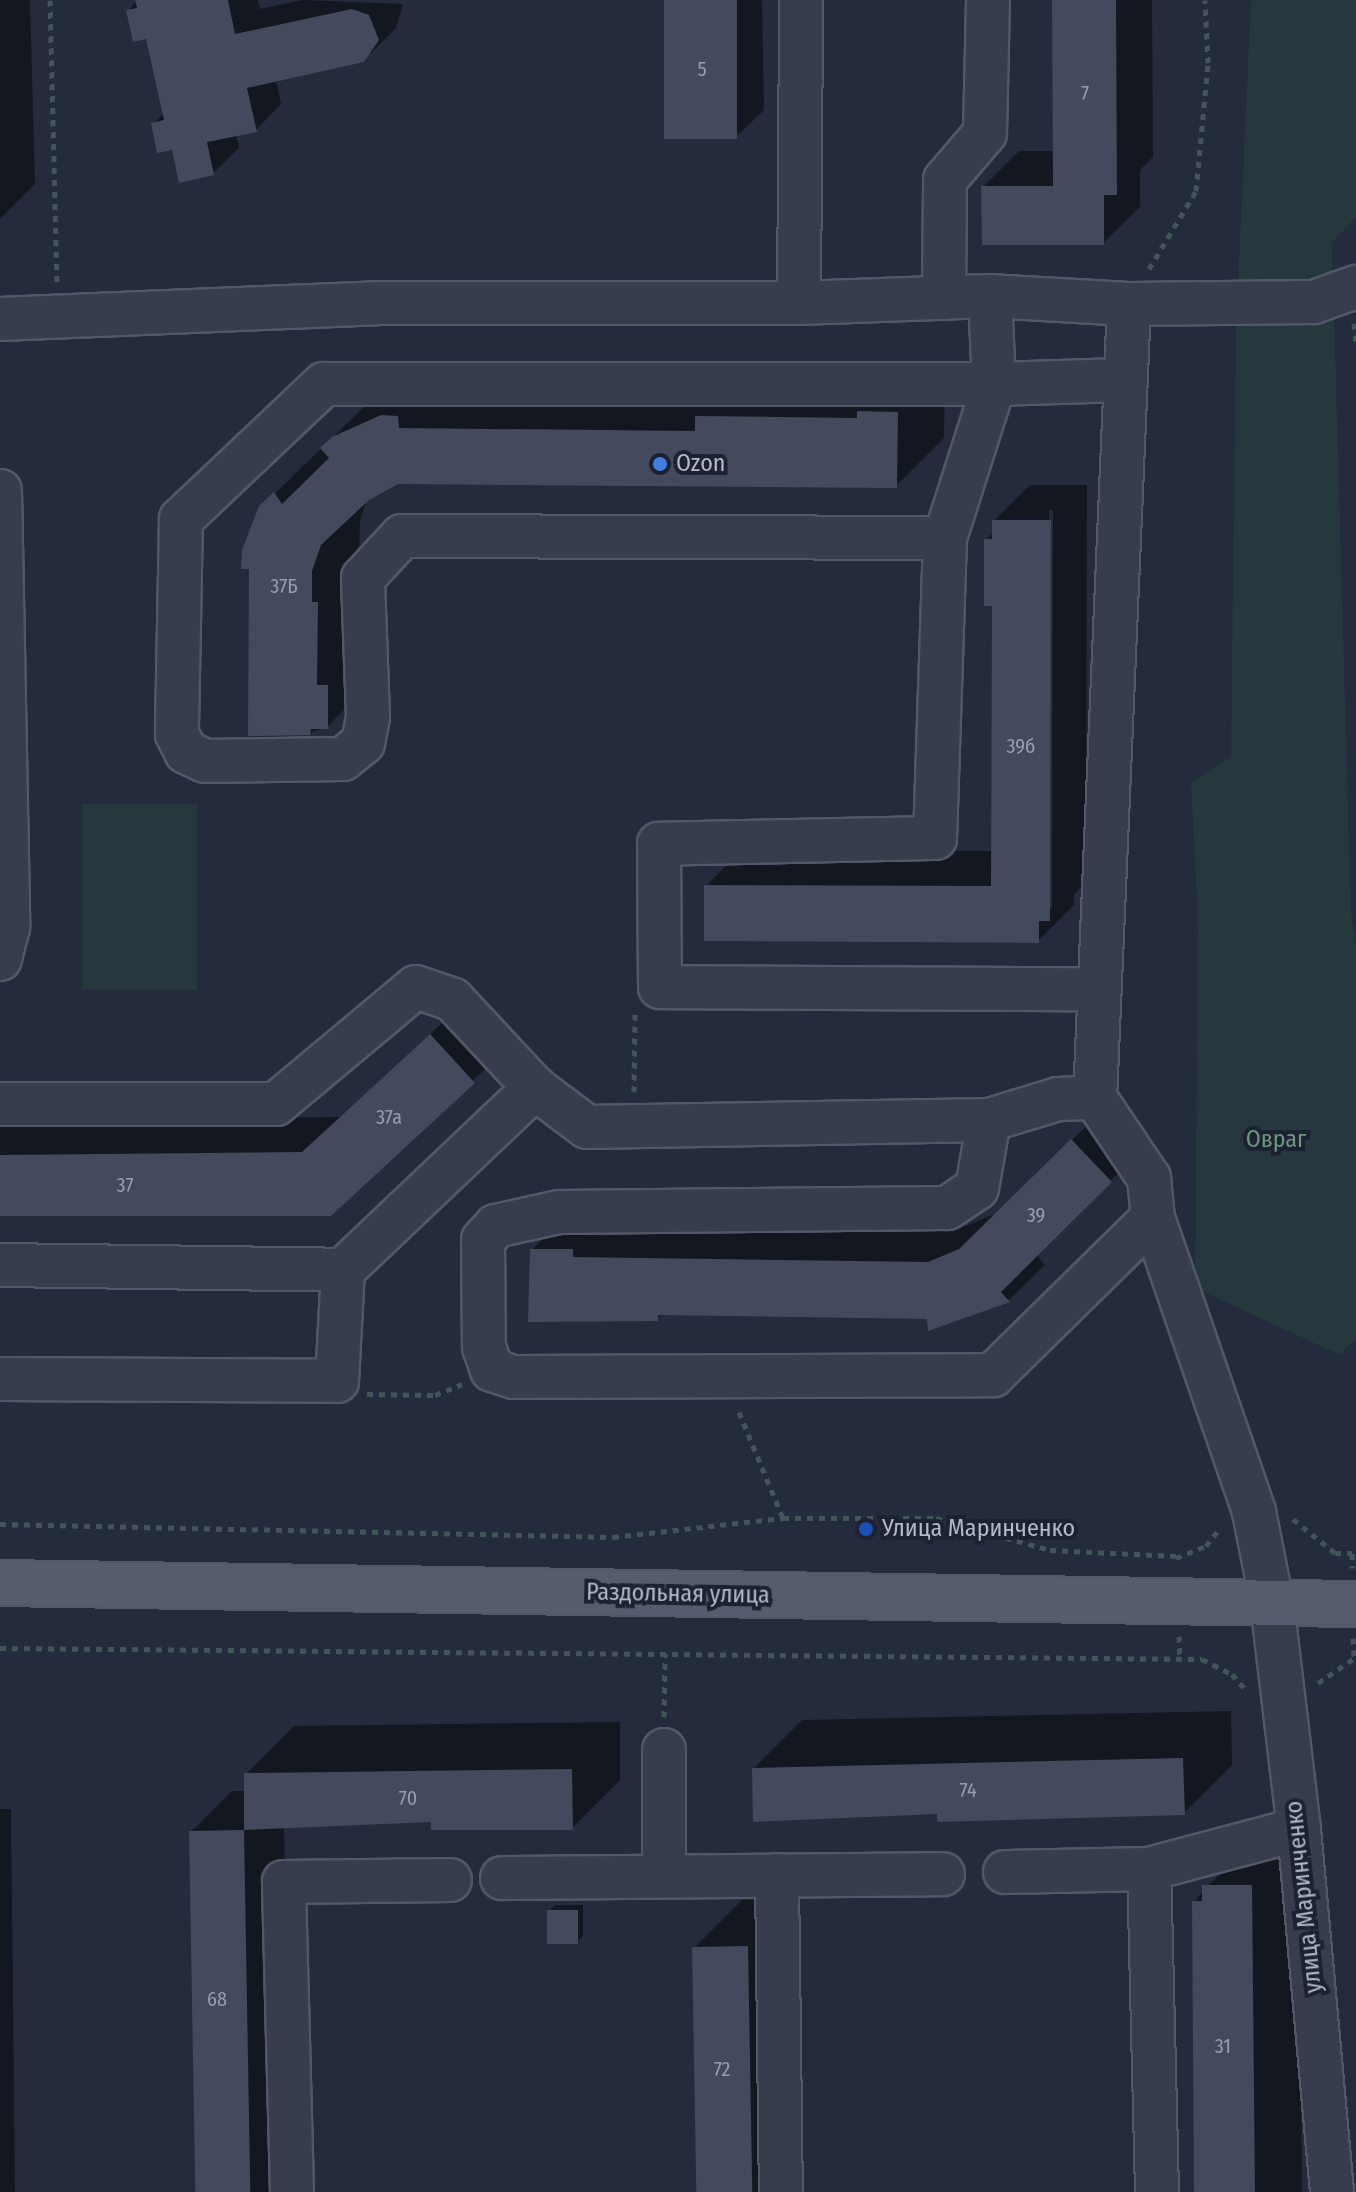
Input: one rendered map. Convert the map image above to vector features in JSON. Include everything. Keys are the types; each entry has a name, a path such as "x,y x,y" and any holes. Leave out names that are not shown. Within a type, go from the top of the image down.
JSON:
{"main road":[{"name":"Раздольная улица","path":"0,1583 1356,1604"}],"street":[{"path":"799,303 801,0"},
{"path":"944,298 945,180 985,133 988,0"},
{"path":"0,319 58,319 377,303 799,303 990,296 1129,304 1314,302 1356,287"},
{"path":"990,296 994,384 945,538 935,838 659,844 660,987 1097,989"},
{"path":"0,1104 276,1104 416,987 453,1000 535,1088 587,1127 989,1120 1058,1099 1095,1098 1097,989 1129,304"},
{"path":"945,538 402,536 363,578 368,717 363,743 343,759 205,761 186,752 177,734 181,519 324,384 994,384 1124,380"},
{"path":"0,491 8,927 0,959"},
{"path":"0,1379 337,1381 343,1270 535,1088"},
{"name":"улица Маринченко","path":"1095,1098 1149,1178 1153,1218 1227,1424 1254,1512 1272,1603 1299,1829 1332,2192"},
{"path":"989,1120 977,1188 947,1208 559,1212 496,1226 483,1240 484,1347 492,1370 514,1377 993,1375 1153,1218"},
{"path":"0,1265 343,1270"},
{"path":"664,1750 664,1876"},
{"path":"1005,1872 1149,1869 1299,1829"},
{"path":"1149,1869 1157,2192"},
{"path":"502,1878 943,1874"},
{"path":"777,1875 781,2192"},
{"path":"292,2192 284,1882 450,1880"}],"path":[{"path":"50,0 58,319"},
{"path":"1129,304 1196,191 1208,63 1205,0"},
{"path":"634,1126 636,1001 660,987"},
{"path":"337,1381 369,1395 435,1395 492,1370"},
{"path":"725,1376 783,1518"},
{"path":"0,1524 613,1537 783,1518 936,1518 1050,1550 1176,1556"},
{"path":"0,1648 1180,1659"},
{"path":"664,1750 665,1654"}],"green space":[{"name":"Овраг","path":"1251,0 1356,0 1356,217 1332,243 1351,913 1356,943 1356,1338 1340,1355 1195,1288 1198,924 1191,782 1231,757 1236,327"},
{"path":"82,804 197,804 197,990 82,990"}],"building":[{"path":"135,0 228,0 235,34 352,9 369,15 379,40 364,62 247,88 257,132 207,142 214,175 179,183 172,150 157,153 151,123 164,120 146,39 133,42 126,10 137,8"},
{"path":"664,0 737,0 737,139 664,139"},
{"path":"1052,0 1116,0 1117,195 1104,195 1104,245 982,245 981,186 1053,186"},
{"path":"857,411 898,412 897,488 398,484 369,500 321,545 312,571 312,602 318,602 317,685 328,685 328,729 311,729 310,735 248,736 249,569 241,569 242,550 259,506 274,492 282,504 329,458 320,448 332,437 381,415 398,416 399,428 695,431 695,416 857,418"},
{"path":"992,520 1051,520 1050,921 1039,921 1039,943 704,941 704,885 991,886 992,606 984,606 984,539 992,539"},
{"path":"430,1034 475,1083 331,1216 0,1216 0,1155 302,1152"},
{"path":"1071,1139 1112,1182 1001,1292 1010,1302 928,1331 927,1319 658,1315 658,1321 528,1322 530,1249 573,1249 573,1257 928,1262 959,1249"},
{"path":"1183,1758 1185,1815 937,1822 937,1814 753,1822 752,1768"},
{"path":"572,1769 573,1830 431,1830 431,1822 244,1830 244,1773"},
{"path":"244,1830 250,2192 195,2192 189,1831"},
{"path":"1202,1885 1252,1885 1255,2192 1194,2192 1192,1901 1202,1901"},
{"path":"547,1910 578,1910 578,1944 547,1944"},
{"path":"748,1946 752,2192 696,2192 692,1947"}],"place":[{"name":"Ozon","path":"660,464"},
{"name":"Улица Маринченко","path":"866,1529"}]}
